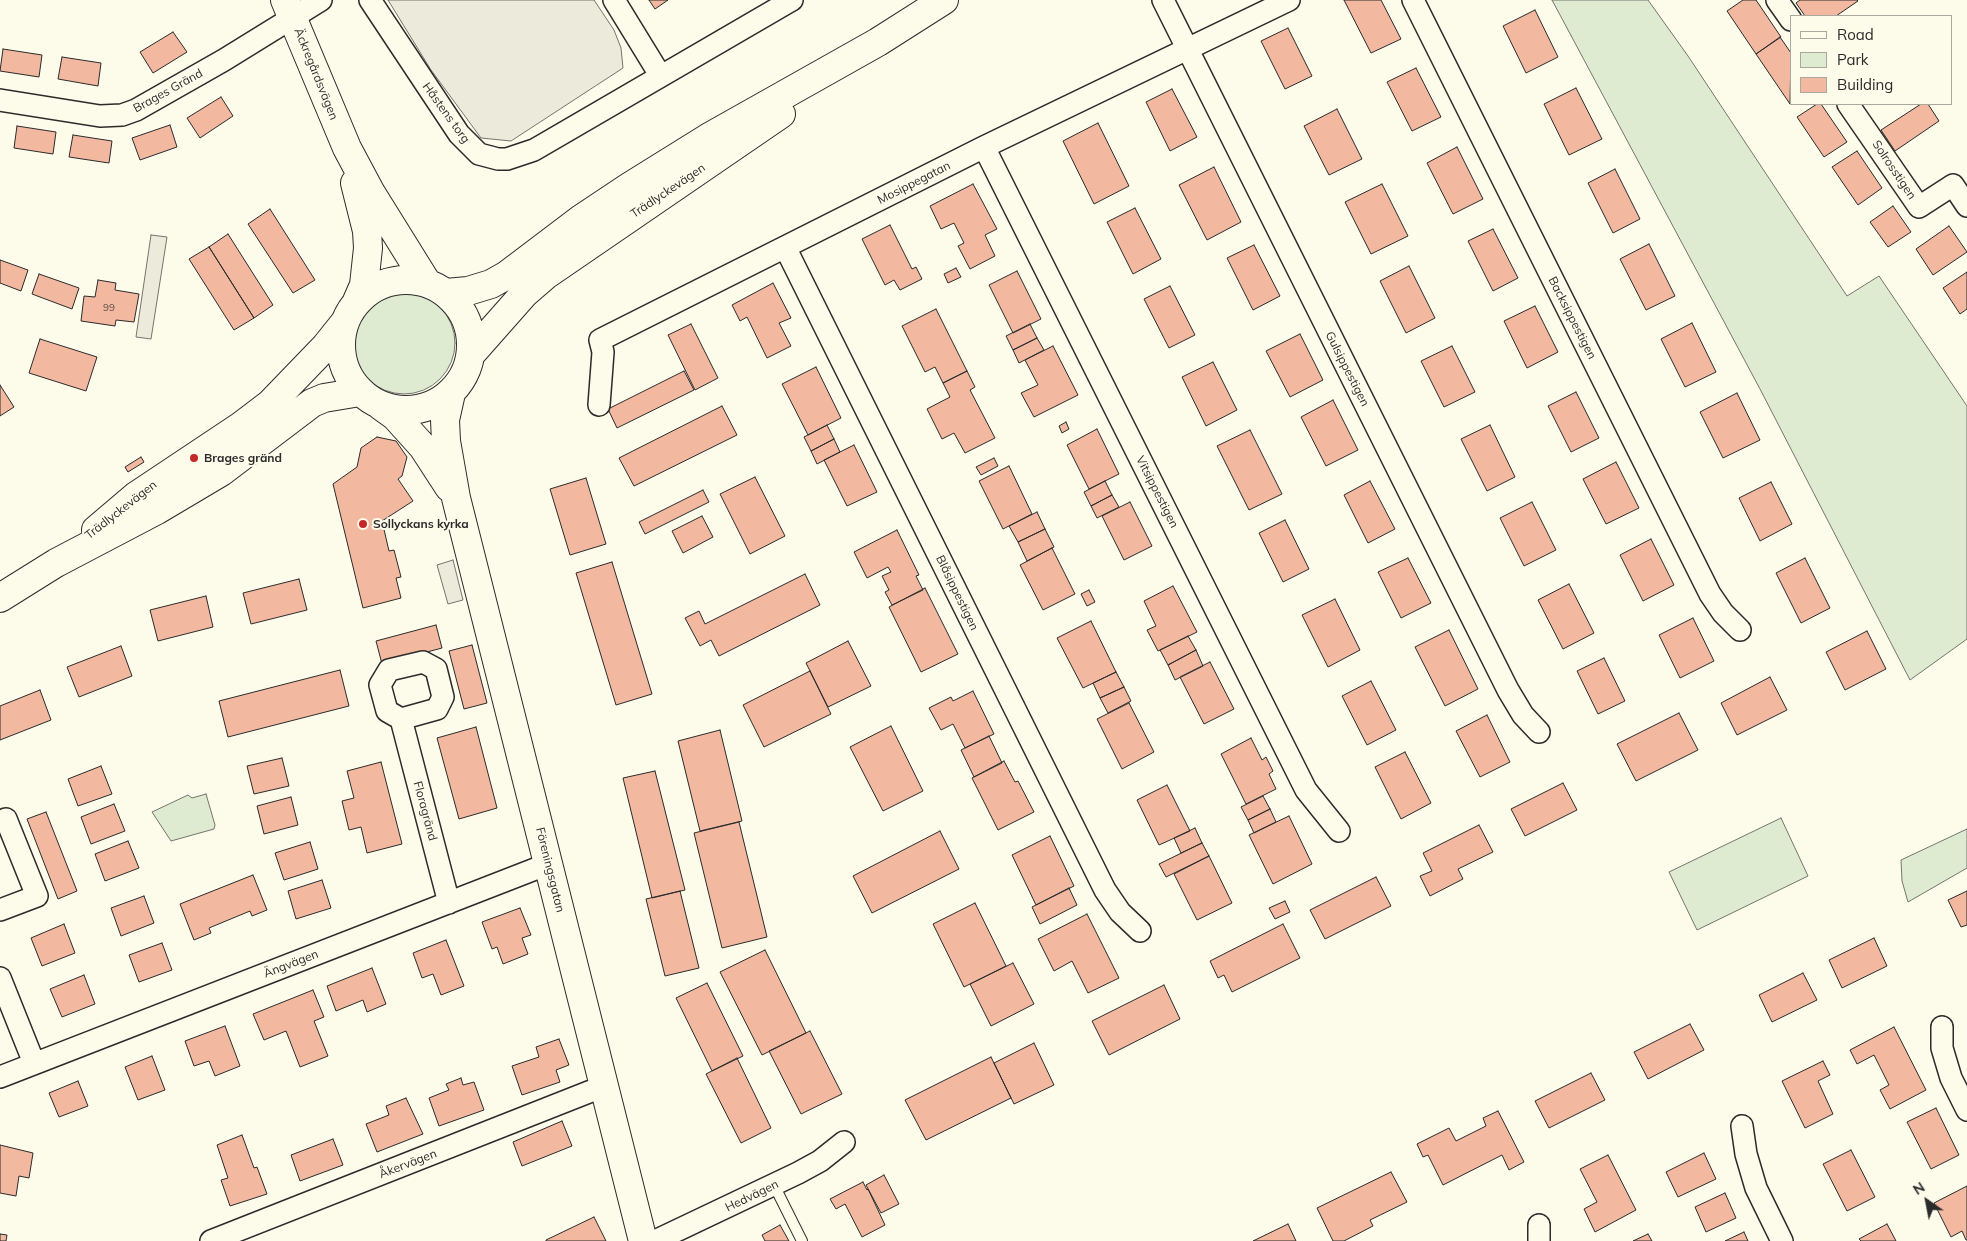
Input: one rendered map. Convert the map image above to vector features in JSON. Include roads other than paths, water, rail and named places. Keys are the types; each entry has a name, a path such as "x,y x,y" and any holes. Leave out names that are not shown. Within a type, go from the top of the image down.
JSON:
{"street":[{"path":"289,9 321,0"},
{"name":"Håstens torg","path":"370,0 459,134 479,154 488,158 507,160 534,150 660,75 792,0"},
{"path":"614,0 660,75"},
{"name":"Trädlyckevägen","path":"437,288 485,286 507,275 581,219 630,186 710,136 878,42 944,0"},
{"name":"Gulsippestigen","path":"1162,0 1508,690 1523,715 1539,732"},
{"name":"Mosippegatan","path":"599,405 602,352 600,340 984,147 1289,0"},
{"name":"Backsippestigen","path":"1413,0 1710,594 1723,613 1740,630"},
{"path":"1777,0 1790,19"},
{"name":"Brages Gränd","path":"0,100 100,116 122,114 136,110 289,9"},
{"name":"Äckregårdsvägen","path":"289,9 347,148 371,194 437,288"},
{"name":"Trädlyckevägen","path":"471,354 524,294 546,274 788,109 878,42"},
{"name":"Solrosstigen","path":"1849,105 1919,207 1953,185 1967,206"},
{"name":"Vitsippestigen","path":"984,147 1306,790 1339,831"},
{"name":"Äckregårdsvägen","path":"347,148 368,239 364,285 351,312"},
{"name":"Blåsippestigen","path":"785,248 1105,890 1120,912 1140,931"},
{"path":"397,280 437,288 455,301 467,320 471,336 471,354 464,375 450,393 440,401 417,410 404,411 370,398 347,374 342,359 340,343 351,312 382,284 397,280"},
{"name":"Trädlyckevägen","path":"56,563 136,496 241,426 270,404 326,347 351,312"},
{"name":"Föreningsgatan","path":"450,393 445,420 446,441 456,498 643,1241"},
{"name":"Trädlyckevägen","path":"0,598 56,563 158,510 221,472 312,403 330,396 370,398"},
{"name":"Föreningsgatan","path":"370,398 395,416 423,447 456,498"},
{"name":"Floragränd","path":"401,719 449,903"},
{"path":"0,910 37,896 6,832"},
{"name":"Ängvägen","path":"0,1078 34,1063 548,864"},
{"path":"0,978 34,1063"},
{"path":"1942,1027 1944,1055 1951,1078 1967,1110"},
{"name":"Åkervägen","path":"211,1241 604,1086"},
{"path":"1742,1126 1746,1154 1756,1188 1782,1241"},
{"name":"Hedvägen","path":"655,1241 774,1185 820,1161 844,1142"}],"lane":[{"path":"774,1185 802,1241"}],"place":[{"name":"Brages gränd","path":"194,458"},
{"name":"Sollyckans kyrka","path":"363,524"}]}
